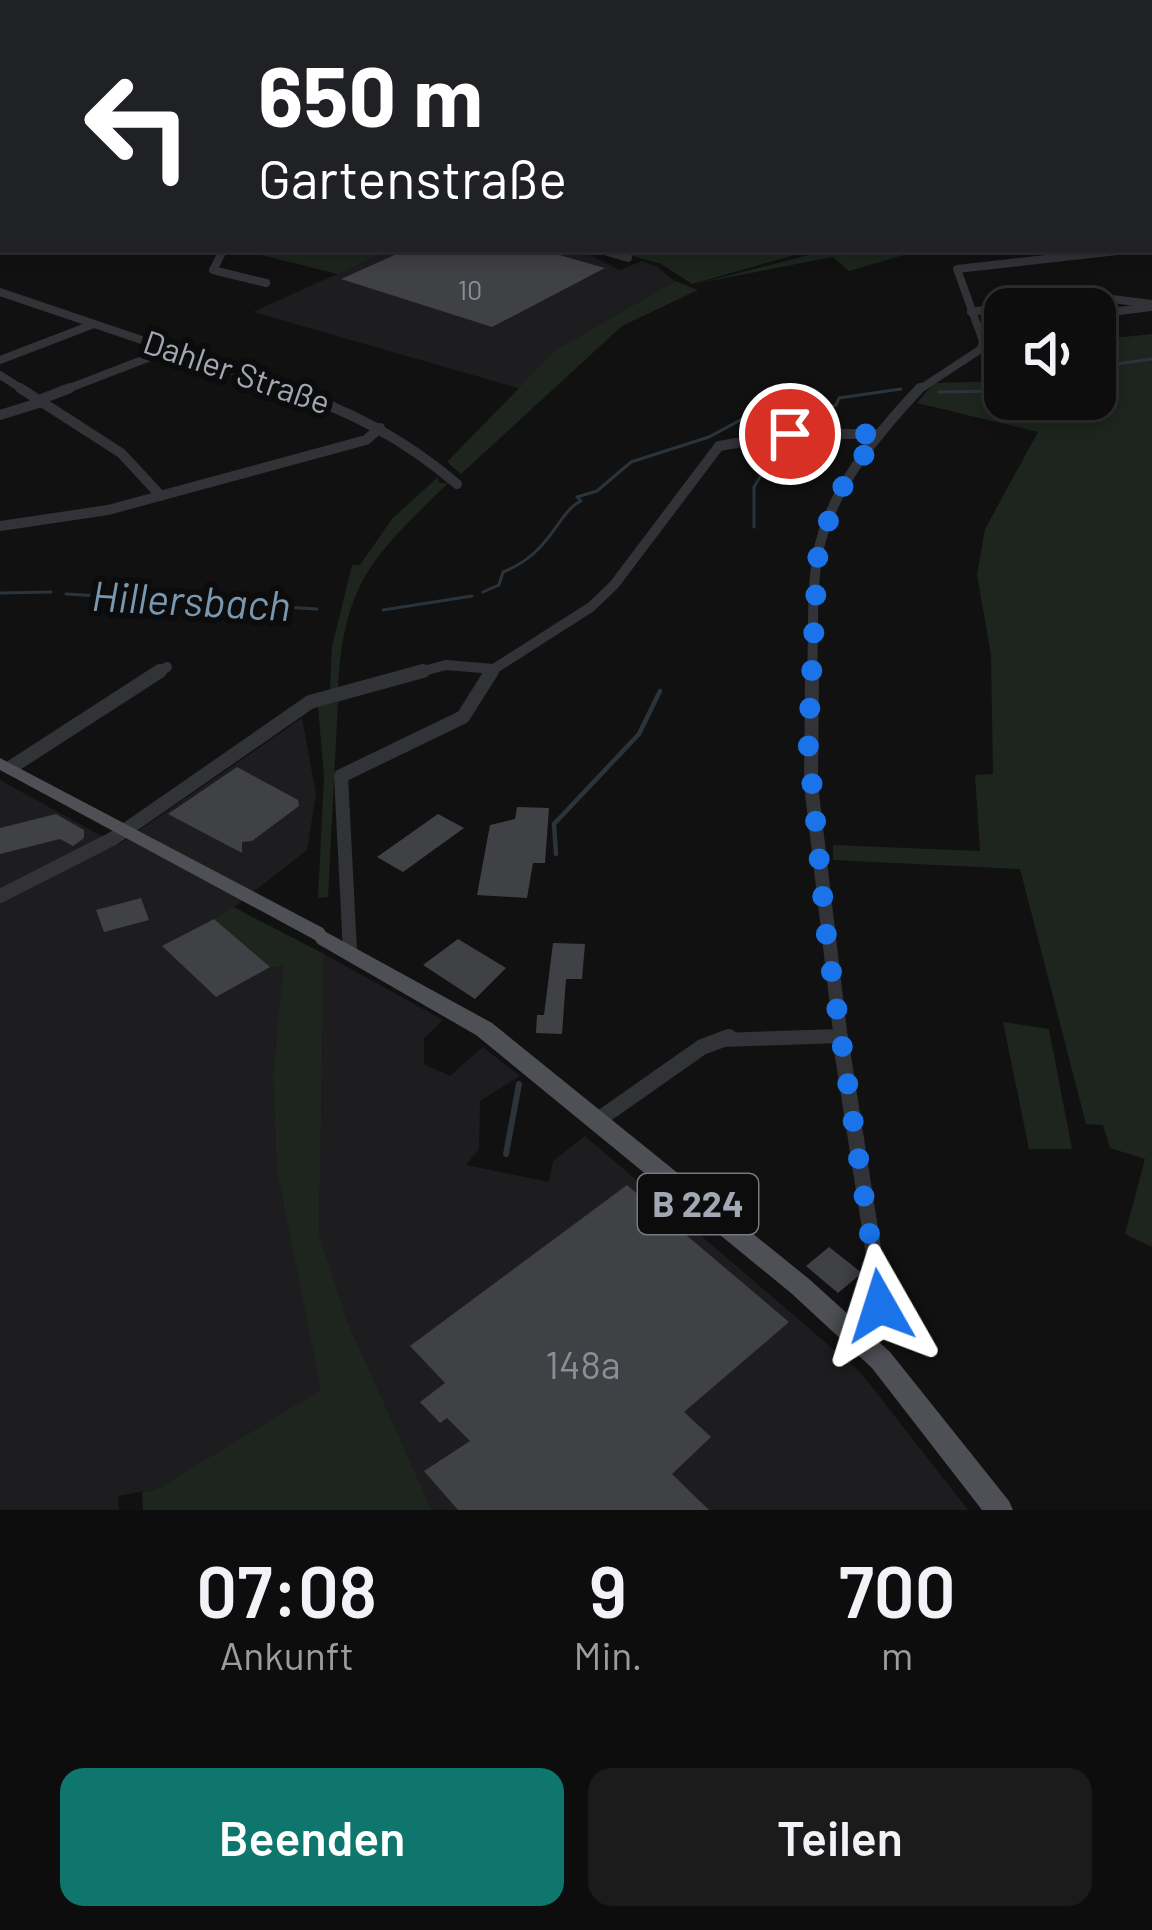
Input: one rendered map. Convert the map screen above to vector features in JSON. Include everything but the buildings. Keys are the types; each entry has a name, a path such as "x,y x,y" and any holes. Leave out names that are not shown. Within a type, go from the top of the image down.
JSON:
{"main road":[{"name":"B 224","path":"5,766 350,951 484,1029 852,1331 999,1510"}],"street":[{"path":"222,252 213,270 266,284"},
{"path":"608,252 628,258"},
{"path":"852,1331 877,1311 881,1298 840,1036 808,742 818,554 836,497 878,434 921,387 981,349 955,273 962,268 1108,252"},
{"name":"Dahler Straße","path":"0,292 351,411 414,447 457,484"},
{"path":"971,312 1080,295 1152,306"},
{"path":"1116,311 1152,306"},
{"path":"0,360 95,324"},
{"path":"0,415 171,349"},
{"path":"0,375 121,453 161,496"},
{"path":"0,526 82,516 161,496 366,440 380,428"},
{"path":"350,951 341,776 463,717 494,669 584,612 614,585 706,457 719,446 790,434 878,434"},
{"path":"0,896 125,831 310,702 452,664 494,669"},
{"path":"5,766 167,667"},
{"path":"598,1120 702,1047 730,1036 840,1036"}],"shaded area":[{"path":"256,252 386,252 338,274"},
{"path":"385,252 583,252 620,270 642,261 675,281 557,349 521,389 253,312"},
{"path":"619,252 805,252 692,284 661,264"},
{"path":"820,252 915,252 849,271 833,257 699,283"},
{"path":"675,281 698,290 622,326 461,474 447,462 557,349"},
{"path":"1152,334 1152,1247 1125,1234 1145,1159 1110,1148 1103,1125 1086,1124 1020,869 833,860 833,845 980,851 975,775 993,774 991,655 977,574 985,529 1038,432 988,420 1116,420 1116,338"},
{"path":"984,382 984,419 917,403 934,383"},
{"path":"438,477 439,483 448,483 382,552 356,595 341,652 338,689 330,690 332,647 352,565 360,565 392,519"},
{"path":"338,702 328,897 318,898 324,777 318,706"},
{"path":"302,718 316,794 307,850 234,907 286,936 273,1077 277,1172 322,1391 157,1489 118,1496 119,1510 0,1510 0,780 118,845"},
{"path":"233,907 324,954 319,1233 346,1318 432,1510 143,1510 142,1492 157,1489 321,1390 277,1172 273,1077 283,966 270,967 214,919"},
{"path":"324,954 443,1020 424,1038 424,1064 450,1076 483,1047 520,1076 480,1101 479,1149 466,1165 549,1182 553,1161 585,1136 861,1373 968,1510 432,1510 346,1318 319,1233"},
{"path":"1003,1022 1049,1029 1072,1149 1029,1149"}],"waterway":[{"path":"1116,364 1152,359"},
{"name":"Hillersbach","path":"483,592 499,585 503,572 543,544 581,501 577,497 597,491 631,462 709,437 746,417 802,419 836,405 839,398 901,389"},
{"path":"939,392 984,391"},
{"path":"754,527 754,487 775,452 793,442"},
{"name":"Hillersbach","path":"0,593 51,592"},
{"name":"Hillersbach","path":"66,594 317,609"},
{"name":"Hillersbach","path":"383,610 472,596"},
{"path":"556,854 554,824 639,734 660,691"},
{"path":"506,1154 519,1084"}],"route":[{"path":"790,434 878,434 836,497 818,554 808,742 827,941 880,1306"}]}
